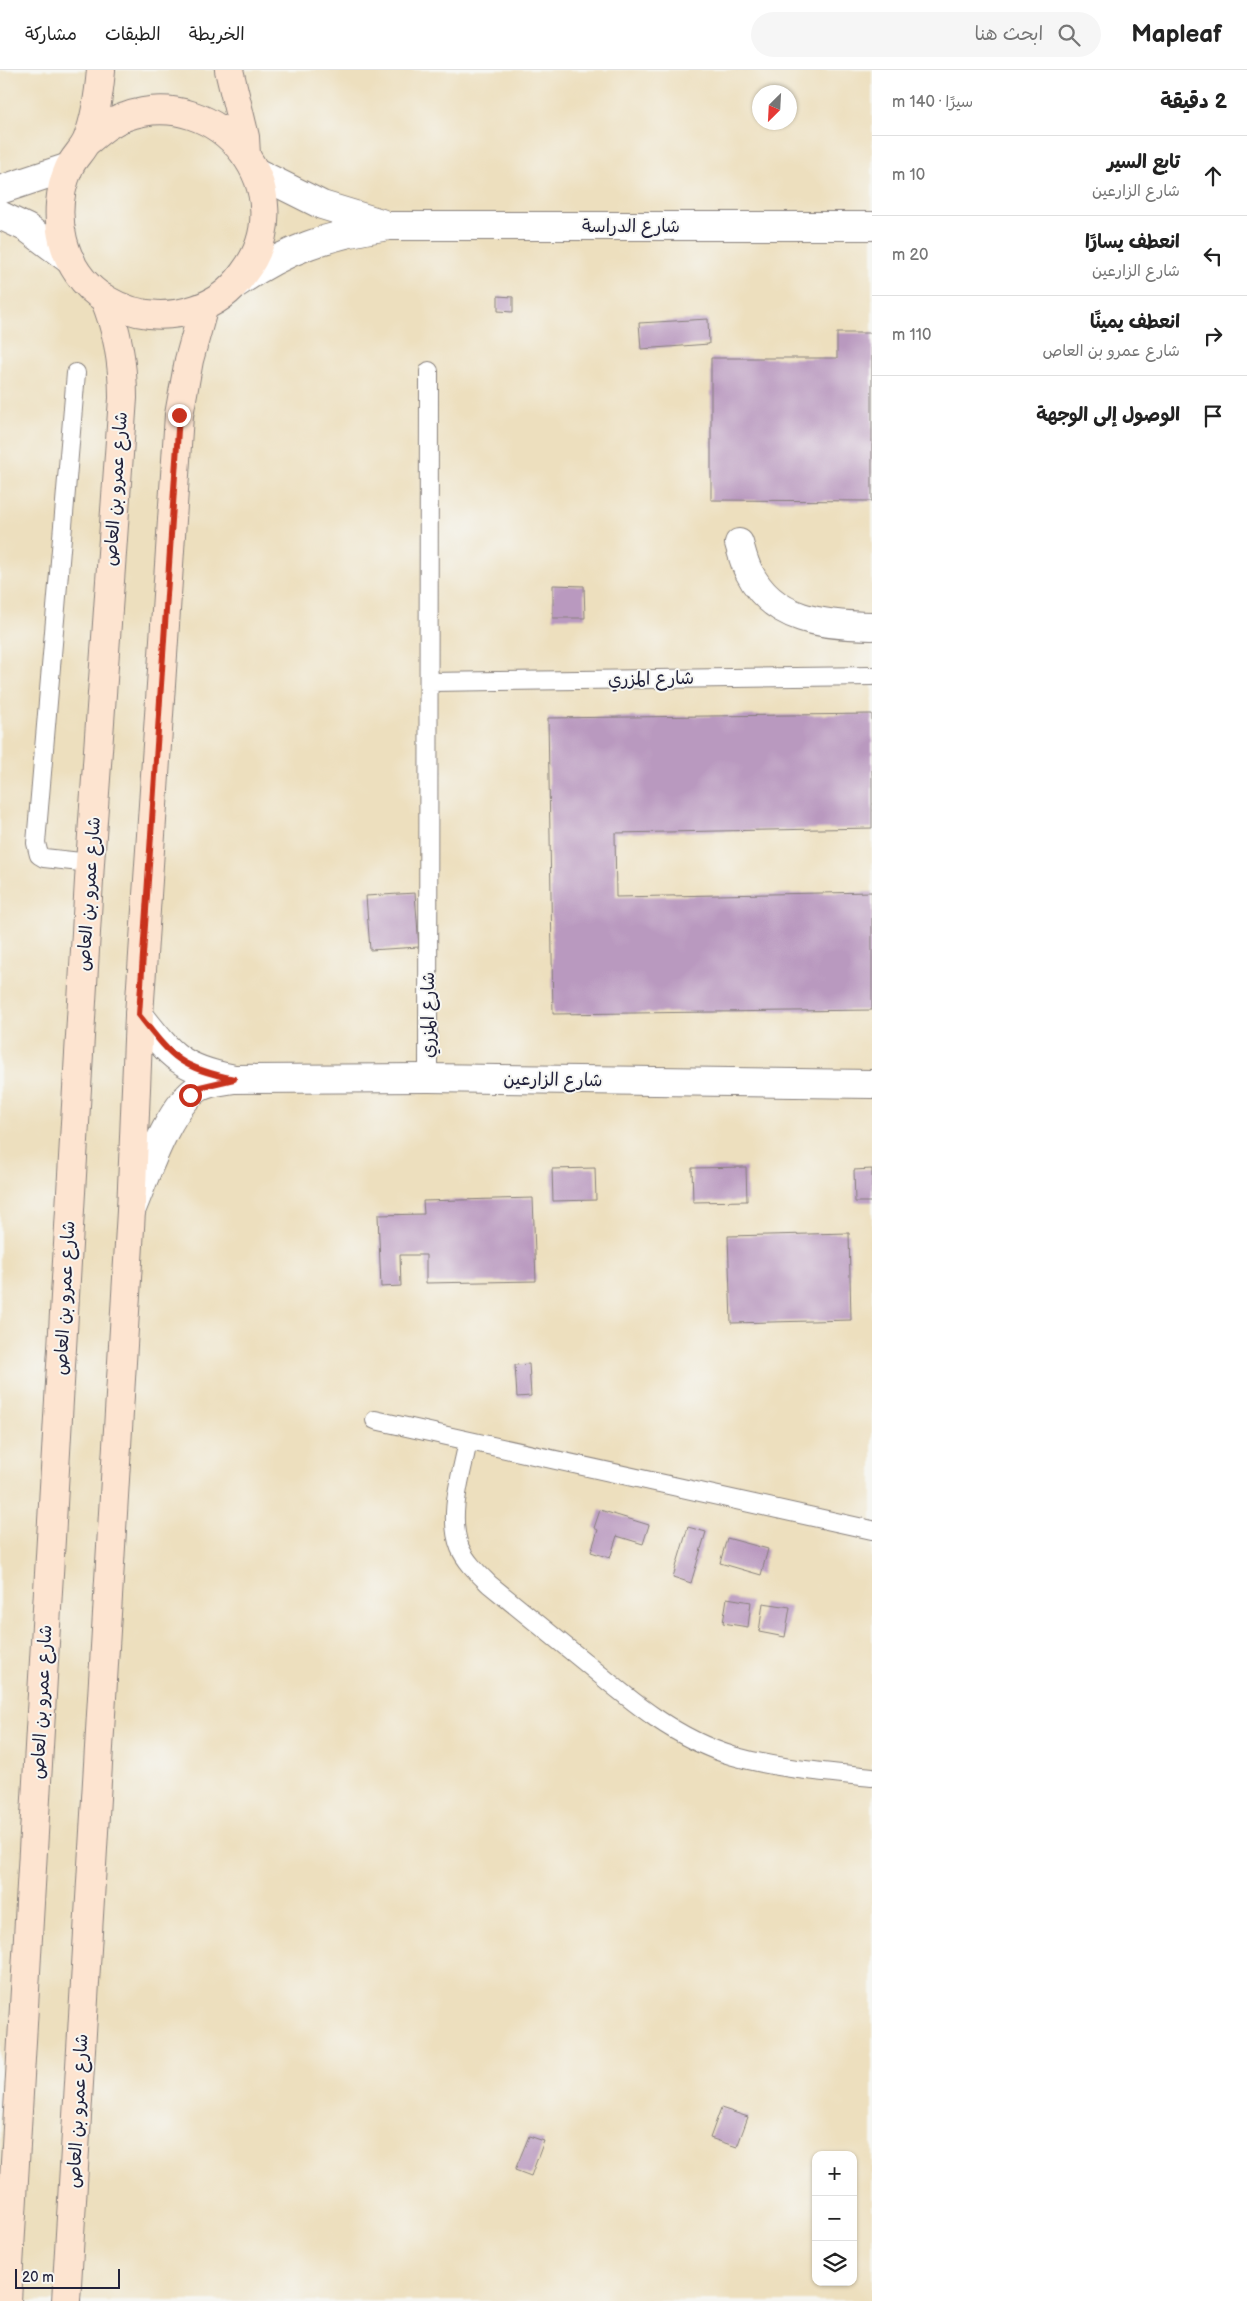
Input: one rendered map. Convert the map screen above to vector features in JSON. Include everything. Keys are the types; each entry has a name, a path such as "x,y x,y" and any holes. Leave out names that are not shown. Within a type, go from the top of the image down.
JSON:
{"main road":[{"path":"87,142 98,97 101,70"},
{"path":"229,70 251,164 262,191 264,211 263,231 257,250 248,268 236,284 221,297 204,306 171,315 153,315 136,312 104,298 80,275 71,261 63,244 59,224 62,185 69,168 87,142 104,127 124,117 147,111 170,111 192,115 212,124 231,138 251,164"},
{"name":"شارع عمرو بن العاص","path":"7,2301 90,863 123,398 120,346 114,321 104,298"},
{"name":"شارع عمرو بن العاص","path":"66,2301 131,1211 139,1015 179,415 188,360 204,306"}],"street":[{"name":"شارع الدراسة","path":"251,164 322,205 389,226"},
{"path":"0,190 69,168"},
{"path":"0,215 27,228 71,261"},
{"name":"شارع الدراسة","path":"236,284 264,265 294,250 326,238 389,226 872,226"},
{"path":"738,543 749,573 768,598 789,614 817,622 872,626"},
{"name":"شارع الزارعين","path":"139,1015 164,1047 184,1064 197,1071 234,1079 428,1078 872,1084"},
{"name":"شارع الزارعين","path":"131,1211 164,1132 182,1104 200,1087 234,1079"}],"lane":[{"name":"شارع المزري","path":"428,1078 429,371"},
{"path":"76,373 36,843 39,855 44,858 90,863"},
{"name":"شارع المزري","path":"430,682 872,676"},
{"path":"375,1420 872,1530"},
{"path":"468,1441 455,1511 455,1532 460,1549 472,1567 497,1590 657,1720 691,1739 732,1756 776,1766 872,1778"}],"building":[{"path":"498,296 513,297 513,312 498,311"},
{"path":"708,319 709,344 641,349 639,323"},
{"path":"837,333 872,333 872,501 711,500 711,358 837,358"},
{"path":"553,585 584,586 585,618 553,618"},
{"path":"872,714 872,828 615,833 616,897 872,892 872,1010 553,1014 548,718"},
{"path":"415,893 419,947 370,950 366,896"},
{"path":"746,1167 747,1201 693,1202 692,1168"},
{"path":"595,1168 596,1200 553,1201 552,1169"},
{"path":"872,1169 872,1202 855,1202 854,1170"},
{"path":"533,1198 536,1281 426,1283 426,1255 400,1255 401,1286 381,1287 378,1215 424,1214 423,1201"},
{"path":"849,1233 851,1320 731,1323 728,1236"},
{"path":"529,1364 531,1396 517,1397 515,1365"},
{"path":"600,1510 649,1525 643,1544 617,1536 610,1558 591,1552 598,1530 594,1528"},
{"path":"688,1527 706,1532 691,1583 673,1577"},
{"path":"727,1538 768,1549 761,1575 720,1563"},
{"path":"727,1598 751,1602 748,1627 723,1623"},
{"path":"763,1603 790,1607 785,1637 759,1632"},
{"path":"721,2108 748,2117 737,2147 710,2138"},
{"path":"529,2136 544,2141 531,2176 515,2170"}],"route":[{"path":"179,415 139,1015 164,1047 184,1064 197,1071 234,1079 200,1087 190,1095"}]}
